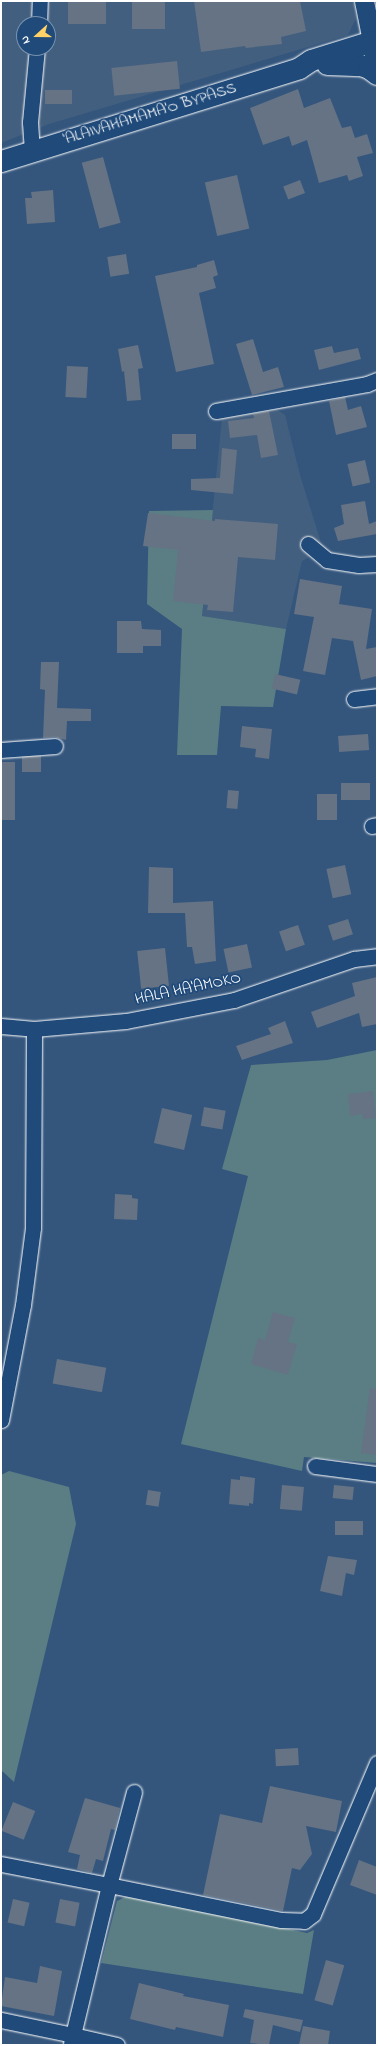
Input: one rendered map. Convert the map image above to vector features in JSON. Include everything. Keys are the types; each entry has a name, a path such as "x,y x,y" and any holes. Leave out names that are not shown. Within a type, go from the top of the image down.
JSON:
{"main road":[{"name":"'ALAIVAHAMAMA'O BYPASS","path":"1,161 299,68 327,64 376,49"},
{"name":"'ALAIVAHAMAMA'O BYPASS","path":"299,68 311,60 376,49"},
{"path":"327,64 361,65 369,68 377,74"}],"street":[{"path":"39,16 40,1"},
{"path":"364,1 376,49"},
{"path":"32,151 30,122 36,56"},
{"path":"216,411 367,384 377,380"},
{"path":"308,544 327,560 359,565 377,564"},
{"path":"354,699 377,696"},
{"path":"1,750 55,746"},
{"name":"HALA HA'AMOKO","path":"1,1026 34,1029 126,1021 234,1000 354,959 377,956"},
{"path":"1,1420 23,1305 33,1228 34,1029"},
{"path":"315,1466 377,1474"},
{"path":"1,1864 281,1920 304,1921 313,1914 316,1909 377,1763"},
{"path":"72,2040 109,1885 134,1792"},
{"path":"1,2020 72,2040 117,2045"}],"shaded area":[{"path":"1,1 353,1 356,18 348,35 49,124 1,143"},
{"path":"276,409 285,415 300,475 323,549 302,561 286,629 202,616 222,418"}],"green space":[{"path":"213,510 202,616 286,629 273,707 221,706 217,755 177,755 182,629 147,604 149,511"},
{"path":"377,1050 377,1463 304,1457 302,1471 181,1444 248,1176 222,1169 251,1065 327,1060"},
{"path":"9,1471 69,1487 76,1524 14,1782 1,1770 1,1475"},
{"path":"129,1895 307,1933 314,1930 303,1994 101,1963 117,1901"}],"building":[{"path":"68,1 106,1 106,24 68,24"},
{"path":"132,1 165,1 165,29 132,29"},
{"path":"194,1 300,1 306,31 281,37 282,44 246,48 245,46 201,52"},
{"path":"177,61 180,89 114,96 111,68"},
{"path":"298,89 304,108 330,98 342,128 351,126 355,138 367,134 373,153 357,157 363,176 349,181 347,175 319,183 307,140 292,146 289,136 263,145 250,108"},
{"path":"45,90 72,90 72,104 45,104"},
{"path":"103,157 121,223 99,228 82,163"},
{"path":"237,175 249,229 217,236 205,182"},
{"path":"300,180 305,193 288,200 283,186"},
{"path":"53,190 55,222 27,224 25,198 32,198 31,192"},
{"path":"126,254 129,274 110,277 107,257"},
{"path":"214,260 218,275 213,277 216,288 199,293 214,364 176,372 155,276 197,267 197,265"},
{"path":"253,339 263,372 278,367 284,387 252,395 236,344"},
{"path":"138,345 143,368 138,369 141,400 127,401 124,371 122,372 118,349"},
{"path":"332,346 334,353 358,348 361,359 319,370 314,350"},
{"path":"67,366 88,367 86,398 65,397"},
{"path":"345,397 348,410 361,406 367,427 336,435 329,401"},
{"path":"269,411 278,455 261,458 257,435 230,438 228,421 254,418 253,414"},
{"path":"172,434 196,434 196,449 172,449"},
{"path":"222,448 237,450 233,494 191,490 191,479 220,478"},
{"path":"365,460 370,482 353,486 347,464"},
{"path":"365,501 369,524 377,521 377,534 338,541 334,528 344,524 341,505"},
{"path":"148,513 215,521 215,519 278,524 275,560 238,557 233,612 207,610 208,605 173,601 178,550 143,546"},
{"path":"300,579 342,586 339,604 372,609 366,649 377,647 377,676 361,680 353,641 332,638 325,675 303,671 314,617 294,614"},
{"path":"117,621 141,621 142,629 161,630 161,646 143,646 143,653 117,653"},
{"path":"41,662 59,662 57,708 91,709 91,721 67,721 66,740 55,737 43,738 45,690 40,689"},
{"path":"275,674 300,680 297,694 272,689"},
{"path":"242,726 272,729 269,759 255,757 256,749 240,747"},
{"path":"368,734 369,750 339,752 338,736"},
{"path":"22,756 41,756 41,772 22,772"},
{"path":"1,762 15,762 15,820 1,820"},
{"path":"341,783 370,783 370,800 341,800"},
{"path":"228,790 239,791 237,809 226,808"},
{"path":"317,794 337,794 337,820 317,820"},
{"path":"345,865 351,894 333,898 326,869"},
{"path":"149,867 173,868 173,903 213,901 216,961 195,964 192,947 187,947 185,913 148,913"},
{"path":"348,919 353,934 333,941 328,925"},
{"path":"298,925 305,945 286,951 279,932"},
{"path":"247,944 252,967 229,972 224,949"},
{"path":"165,948 169,986 141,989 137,951"},
{"path":"377,977 377,1024 362,1027 359,1013 317,1028 311,1012 355,996 352,983"},
{"path":"285,1021 293,1043 242,1060 236,1046 271,1034 268,1028"},
{"path":"373,1091 376,1118 363,1119 362,1114 350,1116 348,1094"},
{"path":"204,1107 226,1111 222,1130 201,1126"},
{"path":"162,1108 192,1115 184,1150 154,1143"},
{"path":"115,1194 132,1195 132,1198 138,1199 137,1220 114,1219"},
{"path":"273,1312 295,1318 288,1342 297,1344 288,1375 251,1364 258,1338 265,1340"},
{"path":"57,1359 106,1368 102,1392 53,1384"},
{"path":"370,1388 377,1389 377,1455 361,1453"},
{"path":"240,1476 255,1478 253,1504 249,1503 249,1506 229,1504 231,1479 240,1480"},
{"path":"282,1485 304,1487 302,1511 280,1509"},
{"path":"334,1485 354,1487 353,1500 333,1498"},
{"path":"148,1490 161,1492 158,1507 146,1505"},
{"path":"335,1521 363,1521 363,1535 335,1535"},
{"path":"328,1556 357,1560 354,1575 346,1573 342,1596 320,1591"},
{"path":"298,1748 299,1765 276,1766 275,1749"},
{"path":"270,1786 342,1801 336,1832 306,1826 312,1854 300,1870 292,1868 283,1911 203,1895 220,1814 262,1823"},
{"path":"85,1798 120,1808 115,1830 111,1829 103,1861 96,1859 92,1873 77,1869 80,1855 68,1852"},
{"path":"13,1802 35,1811 24,1840 1,1831"},
{"path":"359,1860 377,1867 377,1895 350,1885"},
{"path":"13,1899 30,1903 24,1926 8,1922"},
{"path":"60,1899 80,1903 75,1926 55,1923"},
{"path":"326,1960 344,1965 333,2006 314,2000"},
{"path":"40,1966 62,1971 54,2016 1,2006 5,1977 37,1983"},
{"path":"139,1983 184,1994 183,1996 229,2005 223,2037 176,2027 175,2030 130,2019"},
{"path":"245,2009 303,2020 300,2032 273,2025 269,2045 250,2043 254,2020 243,2017"},
{"path":"303,2026 330,2031 328,2045 299,2045"}]}
